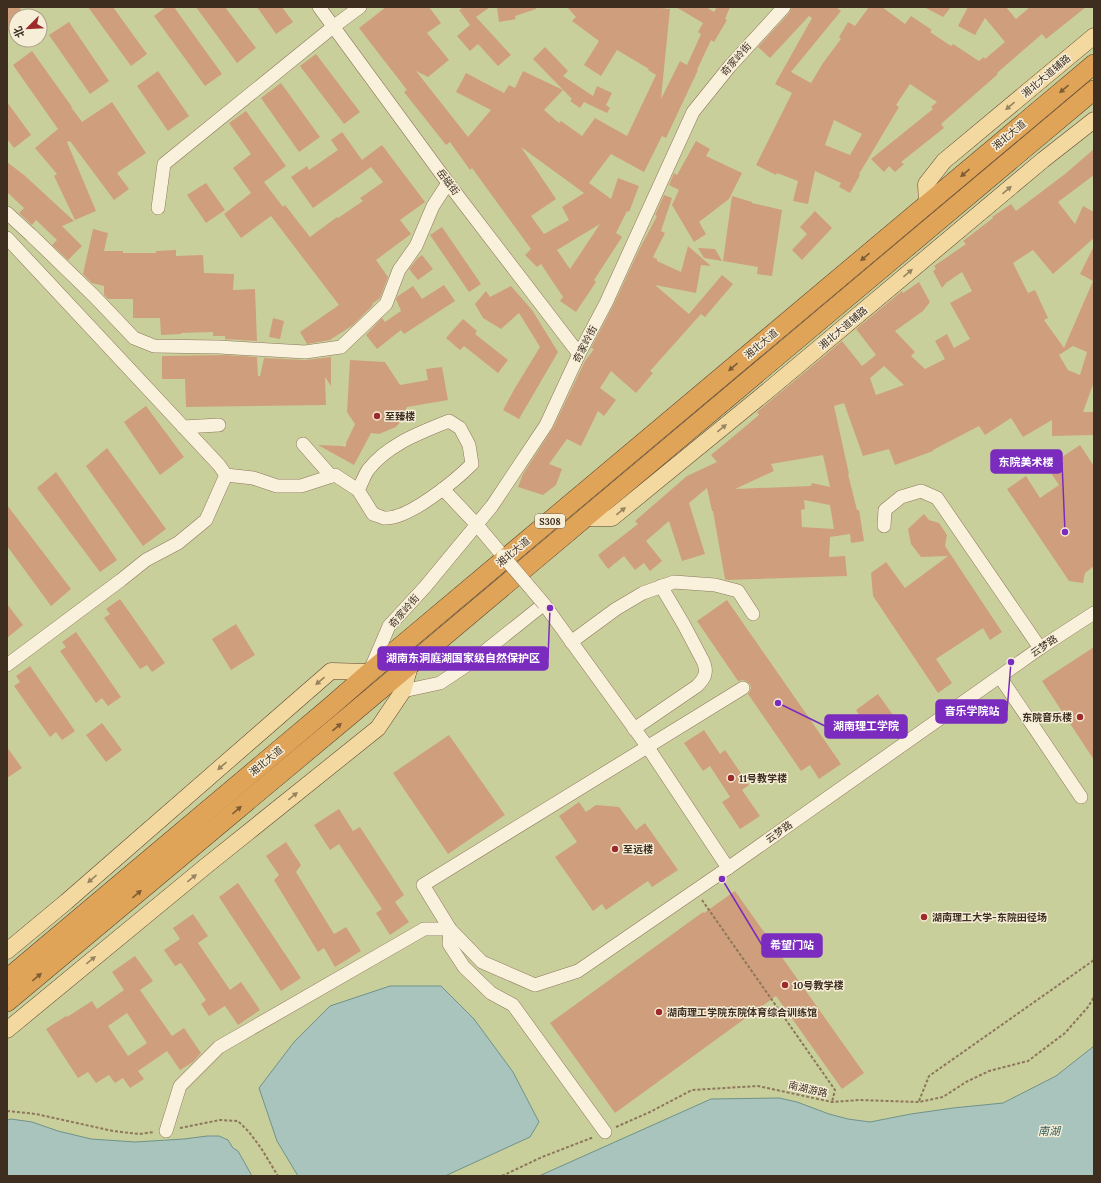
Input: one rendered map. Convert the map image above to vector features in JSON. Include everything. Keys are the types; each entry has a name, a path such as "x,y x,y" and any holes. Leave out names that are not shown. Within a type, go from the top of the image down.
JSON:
{"highway":[{"name":"湘北大道","path":"7,979 1094,64"},
{"name":"湘北大道","path":"7,1002 410,666 1094,90"}],"main road":[{"name":"湘北大道辅路","path":"927,205 926,184 944,161 1094,36"},
{"name":"湘北大道辅路","path":"585,518 612,518 771,388 1043,160 1094,120"},
{"path":"7,1030 206,866 378,728 403,691 410,666"},
{"path":"7,951 331,671 370,672"},
{"path":"365,703 403,691"}],"street":[{"name":"岳磁街","path":"319,7 448,183 579,354"},
{"path":"158,208 164,164 333,27 360,7"},
{"name":"奇家岭街","path":"370,672 389,626 492,506 546,425 579,354 606,303 694,112 730,66 784,7"},
{"path":"7,213 94,296 134,338 154,346 304,352 341,347 386,304 399,270 416,246 433,206 448,183"},
{"path":"7,238 226,474 253,478 277,486 301,486 335,475 358,490 373,514 384,518 400,515 422,503 460,475 472,464 469,445 460,428 449,421 411,436 383,456 368,471 358,490"},
{"path":"183,427 219,425"},
{"path":"303,444 331,476"},
{"path":"7,665 146,560 178,543 206,520 226,474"},
{"path":"443,489 477,525 544,604 647,746 728,868"},
{"path":"884,526 885,510 901,497 921,491 937,498 1040,648"},
{"path":"571,642 616,609 643,593 674,582 715,585 738,591 753,614"},
{"path":"634,729 697,686 702,681 706,673 706,666 661,586"},
{"path":"403,691 440,683 470,663 544,604"},
{"name":"云梦路","path":"450,929 482,962 535,985 578,972 1040,648 1094,613"},
{"path":"1000,677 1081,797"},
{"path":"605,1132 513,1005 491,993 464,967 449,944 450,929 423,885 743,688"},
{"path":"166,1131 180,1086 219,1047 424,929 450,929"}],"path":[{"path":"696,890 835,1090 832,1102"},
{"path":"919,1102 929,1076 1094,960"},
{"name":"南湖游路","path":"502,1176 542,1157 650,1112 692,1090 758,1086 832,1102 859,1100 919,1102 943,1098 966,1082 989,1071 1028,1061 1065,1033 1088,1007 1094,996"}],"green space":[{"path":"7,7 1094,7 1094,1176 7,1176"}],"water":[{"path":"390,986 441,986 474,1019 513,1072 539,1122 530,1137 445,1176 298,1176 277,1141 259,1088 294,1042 330,1006"},
{"name":"南湖","path":"1094,1046 1094,1176 539,1176 711,1099 779,1098 797,1102 829,1114 848,1119 870,1122 953,1108 1003,1103 1056,1076"},
{"path":"11,1119 32,1122 58,1131 91,1139 135,1142 219,1136 228,1140 233,1148 238,1151 252,1176 7,1176 7,1120"}],"building":[{"path":"7,7 19,7 20,8 8,8 8,30"},
{"path":"88,7 113,7 147,54 131,66"},
{"path":"166,7 174,7 222,74 205,86 154,16"},
{"path":"196,7 225,7 256,48 237,63"},
{"path":"257,7 282,7 293,22 276,34"},
{"path":"386,7 429,7 441,23 427,33 449,60 428,77 416,71 468,137 491,110 456,92 466,73 504,93 509,85 515,88 523,71 563,90 544,110 559,123 561,121 582,136 595,118 627,136 656,75 648,70 649,69 617,50 601,76 584,65 599,41 572,21 576,17 567,7 652,7 670,9 661,99 680,61 687,65 701,34 698,32 703,23 676,7 706,7 714,12 717,7 730,7 725,19 727,20 714,42 711,40 666,138 662,136 644,172 611,154 589,183 611,199 618,178 639,186 629,212 627,211 616,233 622,237 594,280 596,282 576,312 560,301 563,297 541,264 537,267 525,255 531,249 472,168 470,170 450,142 446,145 404,92 407,90 359,28","holes":["521,147 584,193 562,207 569,220 544,234 531,216 556,199","600,224 570,269 557,250"]},
{"path":"464,7 490,7 476,17 511,55 498,66 478,44 470,51 457,36 470,25 459,10"},
{"path":"497,7 536,7 536,9 515,16 516,19 499,22"},
{"path":"792,7 836,7 841,11 791,72 811,83 823,63 841,39 839,37 848,22 855,26 869,7 882,7 905,24 911,16 932,30 930,32 951,46 953,44 979,61 984,57 985,59 1005,42 985,18 975,35 958,26 968,7 1006,7 1016,19 1030,7 1086,7 1046,39 1042,34 941,124 944,128 901,162 904,164 895,172 889,166 884,172 871,159 933,109 931,107 937,102 910,84 896,105 899,107 859,174 860,175 850,193 839,187 841,183 815,171 808,204 793,201 798,181 777,173 776,175 756,165 792,93 775,84 812,18 809,16 770,58 758,47 790,12","holes":["834,120 862,134 850,155 825,145"]},
{"path":"924,7 951,7 943,17"},
{"path":"69,22 109,81 90,94 49,35"},
{"path":"545,47 568,71 563,76 593,96 597,86 612,93 606,105 610,108 607,113 584,102 580,108 570,101 572,99 533,59"},
{"path":"32,51 82,122 112,102 146,153 117,173 129,189 114,200 70,141 67,142 96,211 75,220 54,176 57,174 35,148 58,129 13,65"},
{"path":"316,54 360,112 344,124 300,66"},
{"path":"158,71 189,116 168,131 137,86"},
{"path":"281,83 320,137 299,152 261,98"},
{"path":"7,102 31,135 14,148 7,139"},
{"path":"246,111 286,166 264,182 283,207 285,205 310,237 337,217 338,218 363,201 360,198 383,182 371,167 313,208 291,177 307,166 309,170 338,150 331,140 342,132 362,160 382,145 425,202 400,220 411,234 376,260 388,277 380,298 372,304 373,305 353,325 330,340 307,344 300,332 339,305 271,216 241,238 224,214 251,193 233,168 251,154 229,123"},
{"path":"696,141 710,149 706,156 742,173 729,199 699,222 706,234 694,242 672,205 679,190 669,185 674,173 677,175"},
{"path":"1094,149 1094,175 1058,202 1075,224 1083,206 1094,212 1094,238 1053,274 1033,250 1013,263 1028,293 1035,290 1048,318 1044,320 1064,348 1093,281 1080,274 1094,246 1094,382 1083,412 1094,412 1094,435 1052,436 1052,420 1023,437 1011,418 985,435 979,426 933,451 895,465 889,449 863,456 844,403 834,406 848,474 857,510 859,510 864,541 851,543 850,534 830,537 829,557 845,556 847,576 725,579 713,511 707,488 689,503 705,554 682,561 669,521 646,541 662,561 650,571 644,563 635,570 624,556 608,569 598,555 638,524 635,521 687,476 717,462 711,455 759,415 757,412 842,341 862,366 876,355 856,329 902,291 903,293 919,282 930,302 923,311 895,331 915,352 911,356 925,369 945,359 935,341 947,334 954,348 970,339 950,303 972,291 962,272 946,283 942,288 933,271 936,269 934,266 966,244 963,241 993,218 992,217 1011,204 1016,211 1065,174","holes":["1073,346 1087,352 1080,375 1068,370 1059,355","884,366 904,385 876,395 870,378","823,455 830,487 812,483 811,486 735,489 774,471 771,464","804,500 830,505 834,529 802,527 801,510 805,509"]},
{"path":"7,162 24,175 74,221 62,226 82,246 68,260 52,245 57,240 36,220 32,225 19,213 24,208 7,192"},
{"path":"206,183 225,210 206,223 187,195"},
{"path":"664,195 672,198 661,231 665,233 653,257 657,259 657,261 681,272 688,246 711,266 701,265 696,293 655,285 689,314 722,275 733,284 705,317 701,314 650,371 653,373 636,393 611,371 600,388 616,400 604,416 598,411 581,446 567,439 549,464 562,469 556,485 543,495 518,487 523,474 553,428 585,361 594,349 591,348 657,216 655,215"},
{"path":"732,196 752,203 782,210 772,276 757,274 758,267 723,261"},
{"path":"815,211 832,228 802,260 792,250 807,234 800,227"},
{"path":"442,227 481,284 469,292 430,235"},
{"path":"93,229 108,233 104,251 123,251 123,253 156,253 156,251 176,250 176,256 203,255 204,273 234,274 233,290 255,289 257,341 225,339 225,336 213,336 213,332 161,335 160,318 133,318 133,299 108,299 104,295 104,286 92,283 83,274"},
{"path":"698,248 715,249 722,261 704,258"},
{"path":"422,255 433,269 418,280 409,269"},
{"path":"444,285 455,301 404,334 401,330 377,349 366,335 382,318 385,322 401,311 396,299 398,296 413,286 422,299"},
{"path":"511,286 532,310 558,352 519,419 503,410 540,347 519,313 501,329 483,318 475,304 486,291 490,297"},
{"path":"273,318 284,321 280,339 269,337"},
{"path":"463,319 477,331 475,334 508,360 498,373 464,346 460,350 446,338"},
{"path":"225,355 257,357 258,376 260,376 264,358 305,360 331,357 331,386 325,377 326,405 186,407 185,379 162,379 162,356"},
{"name":"至臻楼","path":"350,360 385,362 400,385 428,380 426,369 442,367 448,400 407,407 402,420 396,427 379,434 371,433 354,465 318,445 346,446 355,424 347,412"},
{"path":"146,406 184,457 160,475 124,422"},
{"path":"1080,445 1094,466 1094,566 1085,573 1083,583 1069,581 1007,489 1026,476 1040,498 1059,485 1047,467"},
{"path":"107,448 166,529 143,546 86,466"},
{"path":"56,472 117,560 100,572 37,488"},
{"path":"7,505 71,589 51,606 7,546"},
{"path":"924,514 929,520 939,523 947,535 945,546 1002,632 990,640 983,628 936,659 952,683 938,693 873,596 871,573 886,562 905,588 948,556 921,557 911,544 908,529"},
{"path":"120,599 165,663 152,672 147,665 140,669 104,618 110,614 106,609"},
{"path":"727,600 841,764 819,779 810,765 801,771 748,694 751,688 750,684 743,680 738,681 697,621"},
{"path":"7,604 23,625 7,638"},
{"path":"236,624 255,655 231,670 212,639"},
{"path":"76,632 121,697 108,706 102,698 96,703 60,651 66,647 62,642"},
{"name":"东院音乐楼","path":"1094,647 1094,760 1042,681"},
{"path":"30,666 75,731 62,740 56,732 50,737 14,686 20,682 16,676"},
{"path":"878,694 898,722 875,738 856,710"},
{"path":"102,723 122,750 106,762 86,735"},
{"name":"11号教学楼","path":"704,730 720,754 725,750 749,785 742,790 760,816 740,829 722,802 730,797 710,766 703,771 684,743"},
{"path":"449,735 505,815 448,854 393,773"},
{"path":"7,747 22,768 7,778"},
{"name":"至远楼","path":"579,802 586,812 596,805 619,807 636,830 645,823 678,870 652,887 648,881 606,910 602,904 593,911 555,857 577,842 559,816"},
{"path":"339,809 353,831 360,827 404,895 395,902 409,922 390,935 376,913 382,909 339,844 330,850 314,825"},
{"path":"286,842 301,865 296,872 334,934 346,927 361,951 335,967 324,948 318,952 274,880 279,875 266,856"},
{"path":"238,883 301,978 281,991 219,897"},
{"name":"湖南理工学院东院体育综合训练馆","path":"735,891 864,1073 842,1089 776,996 615,1113 550,1023 703,912 704,913"},
{"path":"193,914 208,936 198,943 230,990 241,982 260,1010 238,1025 225,1006 209,1016 201,1004 206,1000 181,963 175,966 164,950 180,939 173,928"},
{"path":"135,956 153,981 140,990 172,1036 184,1028 201,1053 193,1062 180,1070 167,1051 138,1071 144,1079 130,1088 123,1078 115,1083 109,1075 96,1083 88,1072 78,1078 46,1029 92,1001 97,1009 124,990 112,972","holes":["127,1013 147,1043 128,1056 108,1026"]}],"place":[{"name":"至臻楼","path":"377,416"},
{"name":"东院美术楼","path":"1065,532"},
{"name":"湖南东洞庭湖国家级自然保护区","path":"550,608"},
{"name":"音乐学院站","path":"1011,662"},
{"name":"湖南理工学院","path":"778,703"},
{"name":"东院音乐楼","path":"1080,717"},
{"name":"11号教学楼","path":"731,778"},
{"name":"至远楼","path":"615,849"},
{"name":"希望门站","path":"722,879"},
{"name":"湖南理工大学-东院田径场","path":"924,917"},
{"name":"10号教学楼","path":"785,985"},
{"name":"湖南理工学院东院体育综合训练馆","path":"659,1012"}]}
